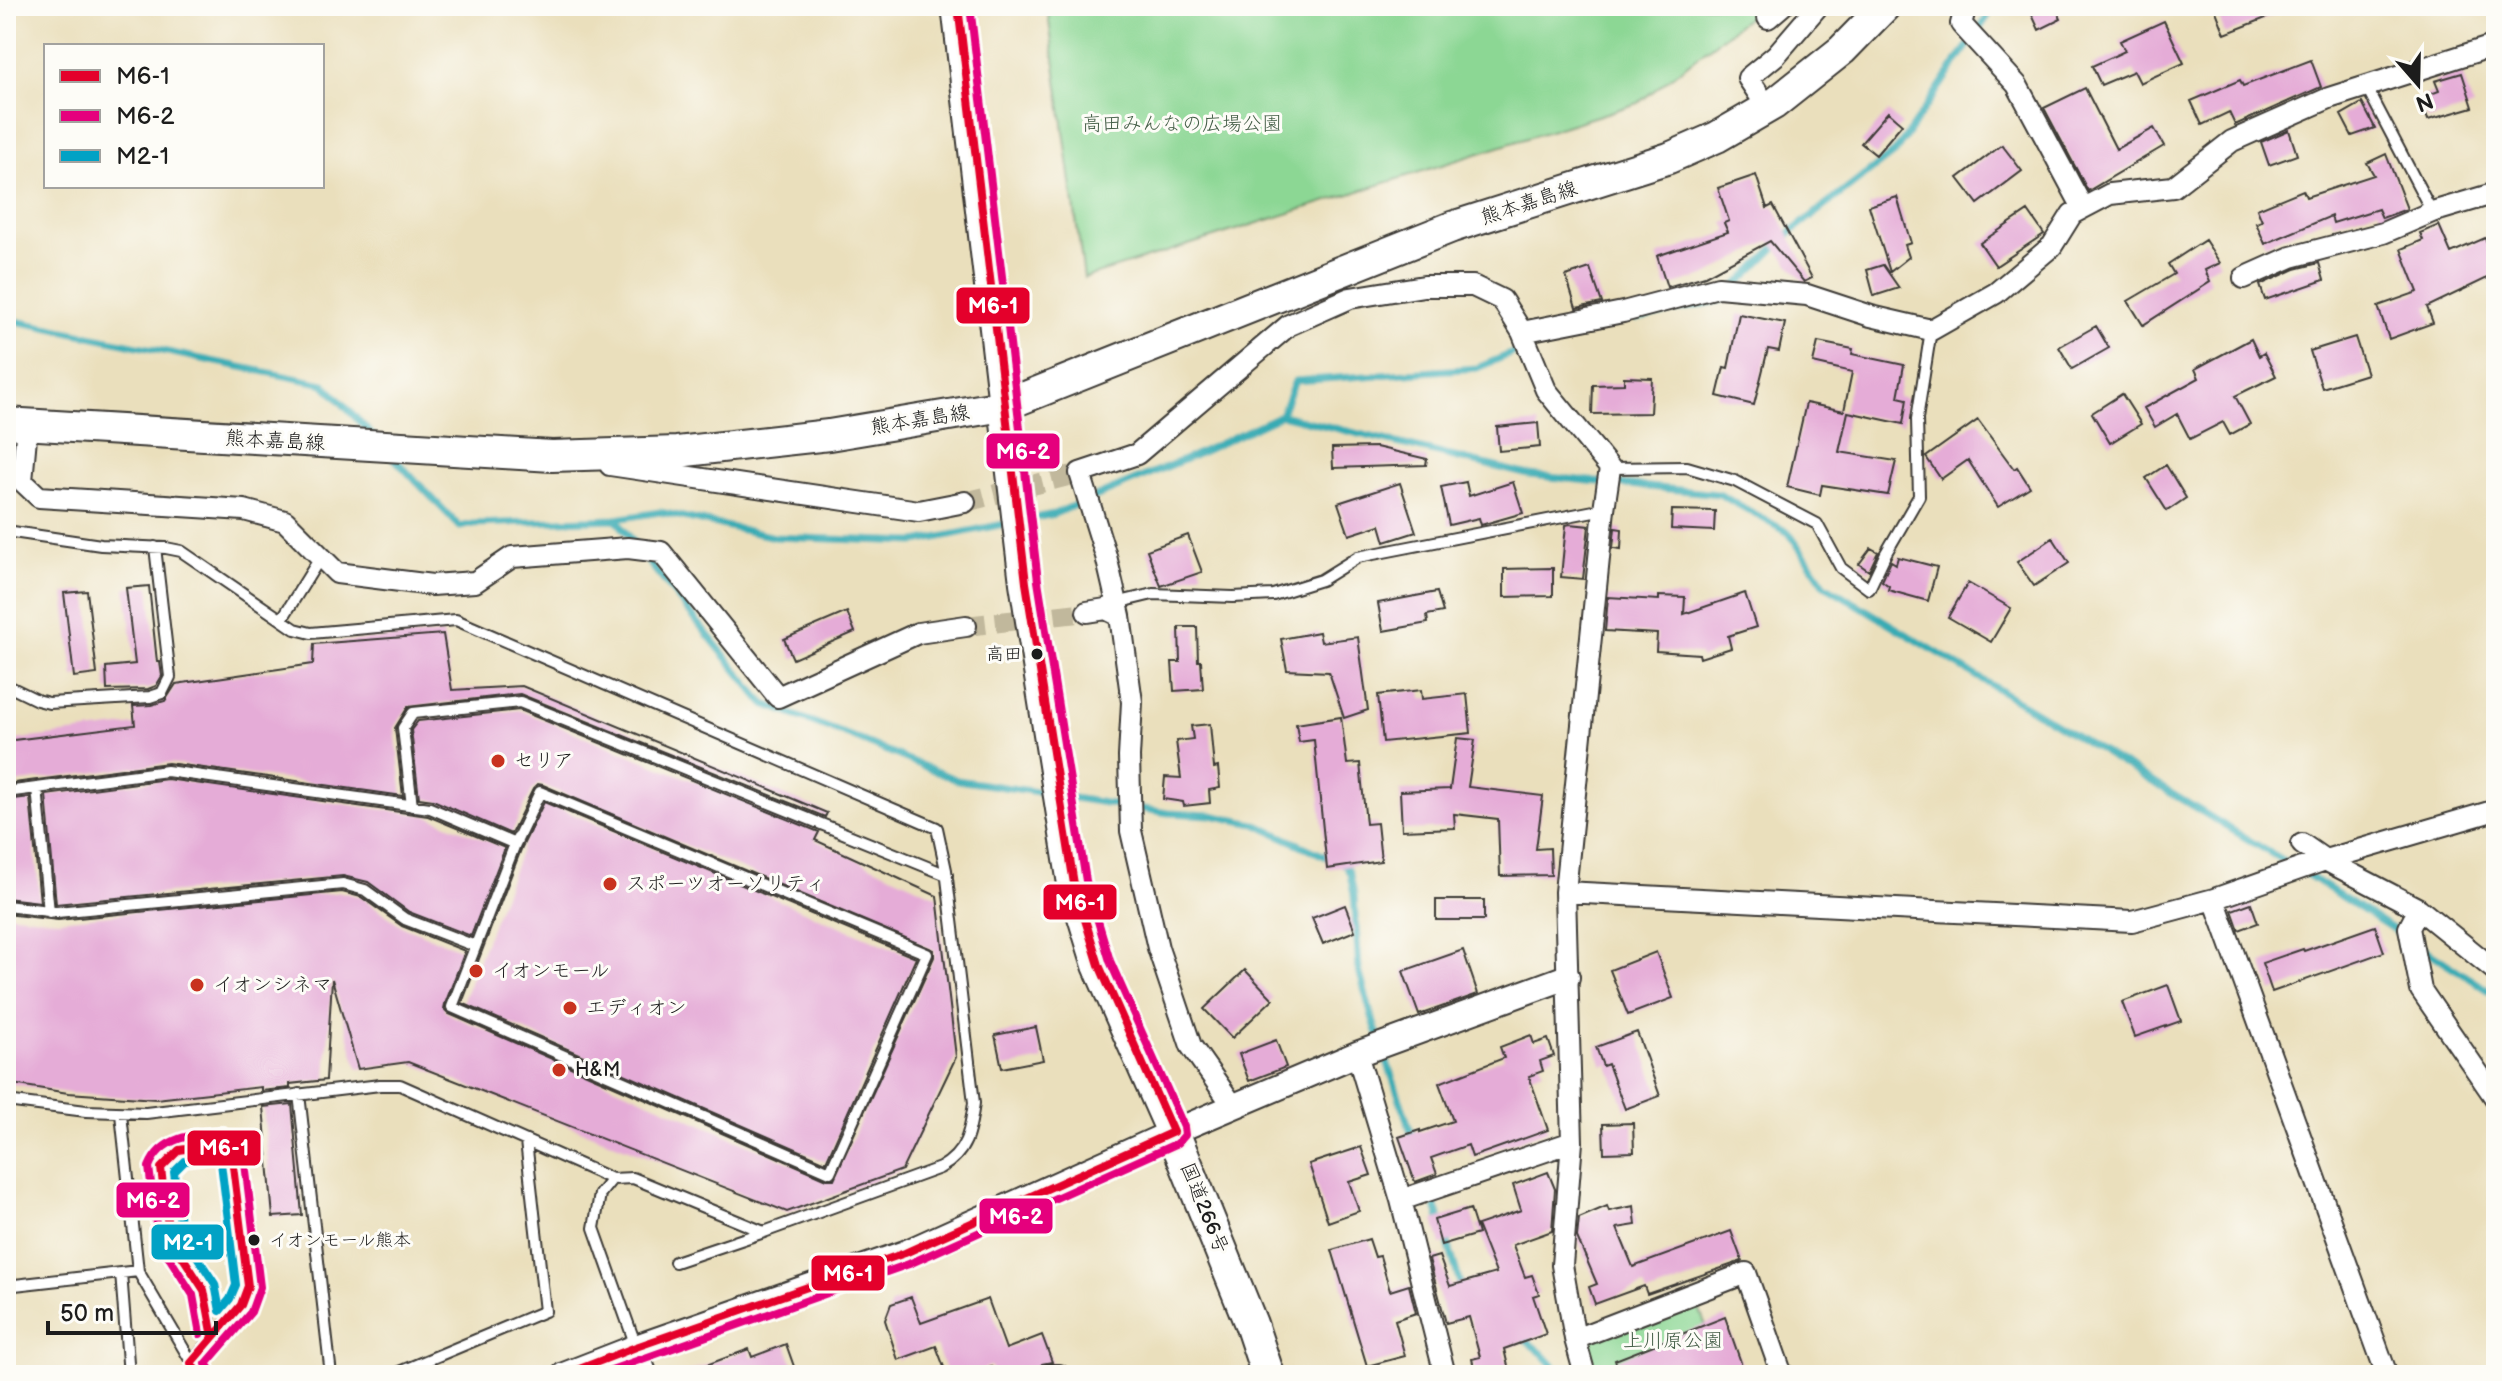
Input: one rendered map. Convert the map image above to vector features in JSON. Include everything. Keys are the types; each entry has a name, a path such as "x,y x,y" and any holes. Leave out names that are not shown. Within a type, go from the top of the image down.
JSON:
{"highway":[{"name":"国道266号","path":"958,6 1026,583 1074,884 1099,965 1173,1132 1251,1324 1268,1375"}],"main road":[{"name":"熊本嘉島線","path":"16,424 552,456 677,452 814,437 1003,406 1452,227 1669,158 1717,137 1768,108 1842,50 1885,6"}],"street":[{"path":"1768,108 1748,78 1776,55 1818,6"},
{"path":"1966,6 1961,24 2017,85 2083,208"},
{"path":"1522,332 1623,312 1718,287 1807,295 1871,316 1931,330 1996,293 2052,246 2072,214 2110,194 2173,187 2232,141 2329,98 2496,45"},
{"path":"2244,278 2291,257 2383,233 2432,212 2496,193"},
{"path":"1234,1107 1191,1046 1158,948 1131,831 1129,757 1132,702 1119,611 1106,556 1080,473 1137,454 1289,325 1350,298 1424,286 1473,286 1502,300 1522,332 1546,390 1610,468 1565,892 1572,1142 1562,1265 1575,1339 1585,1375"},
{"path":"16,424 22,481 39,497 244,510 285,521 337,573 432,585 475,582 512,557 628,548 661,552 778,697 918,633 966,626"},
{"path":"552,456 919,511 965,502"},
{"path":"1087,612 1106,609 1119,611"},
{"path":"1565,892 2132,921 2214,899 2325,860 2496,810"},
{"path":"2302,844 2325,860 2419,909 2496,971"},
{"path":"2214,899 2387,1375"},
{"path":"2419,909 2409,928 2421,990 2496,1099"},
{"path":"564,1375 905,1253 1173,1132 1357,1054 1567,977"},
{"path":"1357,1054 1401,1200 1445,1375"},
{"path":"1401,1200 1572,1142"},
{"path":"1575,1339 1746,1273 1782,1375"},
{"path":"636,1347 647,1375"},
{"path":"1049,1375 1059,1375"}],"lane":[{"path":"2366,86 2432,212"},
{"path":"1610,468 1687,467 1735,481 1817,524 1841,568 1869,589 1919,496 1917,419 1931,330"},
{"path":"1119,611 1128,600 1153,594 1273,595 1321,580 1358,557 1604,509"},
{"path":"6,531 101,545 181,551 295,629 311,633 456,620 937,828 947,875 974,1103 970,1134 954,1160 940,1168 675,1262"},
{"path":"6,685 49,703 150,697 162,693 170,677 155,547"},
{"path":"282,619 320,558"},
{"path":"412,806 403,728 413,713 520,702 947,875"},
{"path":"6,792 167,771 430,808 515,844"},
{"path":"37,788 49,912"},
{"path":"540,792 927,954 830,1172 452,1007 515,844 540,792"},
{"path":"6,906 49,912 104,909 343,884 365,890 405,919 475,946"},
{"path":"6,1101 121,1114 400,1085 612,1179 633,1178 764,1232"},
{"path":"299,1094 331,1375"},
{"path":"121,1114 138,1271 199,1375"},
{"path":"392,1375 545,1311 526,1141"},
{"path":"191,1363 241,1305 248,1286 232,1158 221,1144 179,1150 161,1168 169,1236 204,1290 213,1337"},
{"path":"612,1179 600,1194 594,1228 636,1347"},
{"path":"6,1286 138,1271"},
{"path":"121,1273 129,1375"}],"green space":[{"name":"高田みんなの広場公園","path":"1047,6 1762,6 1638,103 1084,278"},
{"name":"上川原公園","path":"1696,1300 1724,1375 1591,1375 1579,1337"}],"building":[{"path":"2028,6 2055,6 2061,19 2039,30"},
{"path":"2214,6 2294,6 2294,7 2225,34"},
{"path":"2164,21 2184,63 2140,83 2134,71 2101,85 2092,66 2125,51 2120,41"},
{"path":"2311,60 2321,87 2235,125 2229,112 2202,125 2191,101 2240,80 2243,86"},
{"path":"2462,73 2473,107 2428,120 2420,98 2439,91 2435,81"},
{"path":"2085,88 2116,149 2154,128 2164,146 2088,191 2044,108"},
{"path":"2362,103 2375,128 2352,136 2341,115"},
{"path":"1888,112 1902,124 1876,155 1861,143"},
{"path":"2289,130 2297,155 2269,165 2261,142"},
{"path":"2002,145 2022,171 1978,204 1958,178"},
{"path":"2386,154 2407,209 2382,218 2378,209 2333,223 2331,216 2265,244 2256,223 2262,221 2257,209 2303,190 2306,197 2374,175 2367,163"},
{"path":"1756,175 1767,208 1773,205 1812,278 1804,282 1770,241 1705,276 1667,287 1657,256 1728,232 1724,223 1729,221 1718,188"},
{"path":"1897,197 1911,243 1905,245 1909,257 1890,272 1869,206"},
{"path":"2028,211 2044,234 1996,266 1980,243"},
{"path":"2439,225 2451,253 2485,238 2494,257 2496,274 2427,307 2433,323 2389,339 2378,306 2418,292 2401,249 2423,240 2420,233"},
{"path":"2205,240 2220,263 2205,270 2210,282 2143,325 2128,301 2174,274 2168,264"},
{"path":"2319,263 2324,280 2265,300 2260,285 2295,269"},
{"path":"1883,265 1899,288 1874,296 1867,270"},
{"path":"1590,268 1602,303 1576,308 1566,276"},
{"path":"1739,314 1785,323 1779,351 1768,349 1754,405 1717,396 1724,367 1728,368"},
{"path":"2096,326 2109,348 2072,369 2059,347"},
{"path":"2355,337 2367,374 2322,388 2310,351"},
{"path":"2251,339 2259,356 2264,353 2276,376 2235,396 2250,424 2230,435 2223,422 2190,439 2177,414 2155,427 2144,408 2199,378 2195,369"},
{"path":"1818,342 1853,349 1852,354 1904,365 1898,397 1907,399 1903,424 1848,412 1839,452 1896,461 1888,495 1822,485 1820,495 1787,487 1806,403 1844,411 1852,372 1813,363"},
{"path":"1624,377 1652,378 1650,413 1592,414 1593,385 1624,384"},
{"path":"2122,394 2141,424 2110,443 2092,413"},
{"path":"1978,420 2030,487 1998,507 1968,460 1941,479 1926,457"},
{"path":"1538,423 1540,447 1499,451 1497,427"},
{"path":"1376,447 1427,459 1426,465 1333,468 1332,448"},
{"path":"2166,465 2186,498 2167,511 2146,478"},
{"path":"1466,482 1469,496 1513,482 1523,513 1481,525 1479,518 1449,525 1441,487"},
{"path":"1400,483 1416,532 1385,542 1380,525 1349,535 1338,503"},
{"path":"1672,510 1715,511 1714,531 1671,529"},
{"path":"1566,525 1589,526 1583,579 1561,577"},
{"path":"1615,528 1622,529 1621,549 1613,548"},
{"path":"1188,535 1202,572 1161,586 1147,550"},
{"path":"2053,538 2069,563 2034,586 2017,562"},
{"path":"1871,548 1878,552 1869,571 1859,564"},
{"path":"1898,557 1937,567 1928,601 1888,590 1889,586 1882,581 1891,561 1896,564"},
{"path":"1553,568 1553,596 1504,597 1504,569"},
{"path":"1968,583 2011,608 1991,642 1948,617"},
{"path":"149,586 157,662 160,662 162,676 156,686 148,689 107,690 106,667 135,664 126,588"},
{"path":"87,591 97,674 74,677 64,593"},
{"path":"1437,592 1443,612 1427,615 1428,623 1383,631 1378,603"},
{"path":"1745,593 1756,627 1728,636 1731,648 1700,658 1699,654 1656,651 1657,634 1605,631 1608,597 1659,600 1659,596 1685,597 1684,614"},
{"path":"847,612 855,632 793,659 784,639"},
{"path":"1179,627 1197,627 1203,689 1174,691 1172,662 1180,662"},
{"path":"1319,632 1321,642 1358,637 1368,710 1344,718 1329,672 1287,670 1281,639"},
{"path":"443,634 452,690 522,686 827,813 825,817 520,694 408,707 395,728 403,796 168,763 6,784 6,741 135,725 133,706 165,701 176,684 313,664 314,644"},
{"path":"1421,690 1422,699 1467,694 1471,733 1383,742 1378,695"},
{"path":"519,710 819,832 815,840 937,896 956,1057 902,1170 787,1212 408,1062 358,1069 332,979 326,1080 290,1084 290,1088 261,1091 261,1087 156,1099 68,1093 6,1083 6,914 58,920 342,892 361,897 402,926 465,951 445,1004 444,1009 449,1014 827,1179 834,1179 934,957 934,950 543,785 538,784 533,789 511,834 433,800 419,798 411,730 418,721"},
{"path":"1341,717 1347,764 1360,763 1366,824 1377,823 1381,861 1327,869 1314,740 1299,742 1296,724"},
{"path":"1210,724 1214,768 1218,767 1220,788 1209,790 1210,803 1184,806 1183,802 1163,799 1165,777 1181,778 1176,741 1193,739 1191,726"},
{"path":"1457,738 1475,740 1468,787 1543,796 1536,849 1550,848 1551,875 1500,876 1498,819 1454,814 1455,828 1402,830 1400,791 1450,789"},
{"path":"167,779 428,816 505,848 471,936 409,912 368,882 343,876 56,904 46,795"},
{"path":"30,797 40,902 6,898 6,800"},
{"path":"544,802 916,958 826,1162 462,1003 522,847"},
{"path":"1436,900 1484,900 1484,920 1436,920"},
{"path":"2251,903 2258,923 2239,930 2232,910"},
{"path":"1345,905 1355,931 1323,944 1312,918"},
{"path":"2375,926 2384,952 2272,992 2262,963"},
{"path":"1463,950 1478,994 1419,1015 1403,971"},
{"path":"1656,952 1673,998 1628,1015 1610,970"},
{"path":"1245,970 1273,999 1232,1038 1204,1009"},
{"path":"2168,985 2181,1021 2135,1037 2122,1002"},
{"path":"1036,1027 1043,1060 1002,1068 995,1035"},
{"path":"1637,1032 1660,1096 1625,1109 1608,1064 1603,1066 1596,1047"},
{"path":"1531,1035 1534,1044 1548,1039 1554,1056 1540,1061 1543,1071 1529,1076 1548,1130 1472,1157 1468,1145 1431,1158 1437,1174 1415,1182 1399,1137 1453,1121 1439,1083 1504,1058 1500,1047"},
{"path":"1276,1040 1286,1067 1249,1081 1239,1054"},
{"path":"292,1104 302,1215 273,1217 263,1107"},
{"path":"1633,1123 1634,1152 1604,1153 1603,1124"},
{"path":"1361,1147 1371,1175 1349,1182 1359,1211 1328,1222 1309,1164"},
{"path":"1548,1172 1555,1189 1552,1231 1513,1245 1525,1277 1532,1275 1539,1294 1533,1296 1546,1334 1504,1349 1510,1375 1476,1375 1472,1359 1480,1357 1469,1317 1446,1323 1429,1259 1439,1256 1450,1286 1496,1273 1477,1225 1521,1210 1513,1185"},
{"path":"1607,1206 1609,1211 1634,1206 1636,1225 1617,1228 1633,1267 1731,1231 1742,1261 1647,1294 1644,1286 1595,1304 1589,1287 1597,1284 1577,1237 1579,1218"},
{"path":"1470,1209 1478,1234 1441,1245 1434,1220"},
{"path":"1369,1239 1375,1257 1380,1256 1390,1291 1409,1285 1416,1313 1395,1320 1405,1356 1367,1366 1332,1250"},
{"path":"911,1297 921,1323 988,1299 1006,1349 1042,1335 1052,1362 1042,1364 1036,1375 994,1375 991,1366 969,1375 947,1375 936,1346 898,1360 885,1320 891,1304"},
{"path":"1725,1317 1744,1371 1734,1375 1620,1375 1615,1360"},
{"path":"786,1344 797,1375 685,1375 749,1349 752,1357"}],"waterway":[{"path":"1636,319 1722,300 1791,232 1895,152 1988,16 1991,6"},
{"path":"6,319 324,384 374,437"},
{"path":"1281,415 1295,381 1477,368 1551,337 1604,326"},
{"path":"1025,520 1054,514 1193,456 1281,415 1529,475 1719,494 1789,533 1825,585 2292,866"},
{"path":"391,455 460,527 616,519 635,544"},
{"path":"616,519 660,512 775,537 916,542 1009,523"},
{"path":"642,554 764,704 957,780 1051,794"},
{"path":"1067,797 1168,813 1211,815 1255,824 1346,866 1354,895 1359,970 1414,1141"},
{"path":"2303,872 2407,938"},
{"path":"2418,945 2496,995"},
{"path":"1431,1191 1442,1225"},
{"path":"1446,1236 1462,1290"},
{"path":"1519,1335 1543,1354 1562,1375"}],"tunnel":[{"path":"965,502 1080,473"},
{"path":"966,626 1087,612"}],"transit line":[{"name":"M6-1","path":"564,1375 905,1253 1173,1132 1099,965 1074,884 1026,583 958,6"},
{"name":"M6-2","path":"597,1375 909,1264 1178,1143 1185,1135 1110,961 1086,881 1038,581 970,6"},
{"name":"M6-2","path":"200,1334 193,1295 158,1240 149,1167 154,1157 170,1143 190,1136 223,1132 230,1136 244,1155 260,1287 251,1312 206,1364 209,1368"},
{"name":"M6-1","path":"199,1375 191,1363 241,1305 248,1286 232,1158 221,1144 179,1150 161,1168 169,1236 204,1290 213,1337"},
{"name":"M2-1","path":"216,1157 221,1163 236,1285 220,1311 215,1284 181,1232 174,1172 185,1161 216,1157"}],"place":[{"name":"高田","path":"1037,654"},
{"name":"セリア","path":"498,761"},
{"name":"スポーツオーソリティ","path":"610,884"},
{"name":"イオンモール","path":"476,971"},
{"name":"イオンシネマ","path":"197,985"},
{"name":"エディオン","path":"570,1008"},
{"name":"H&M","path":"559,1070"},
{"name":"イオンモール熊本","path":"254,1240"}]}
